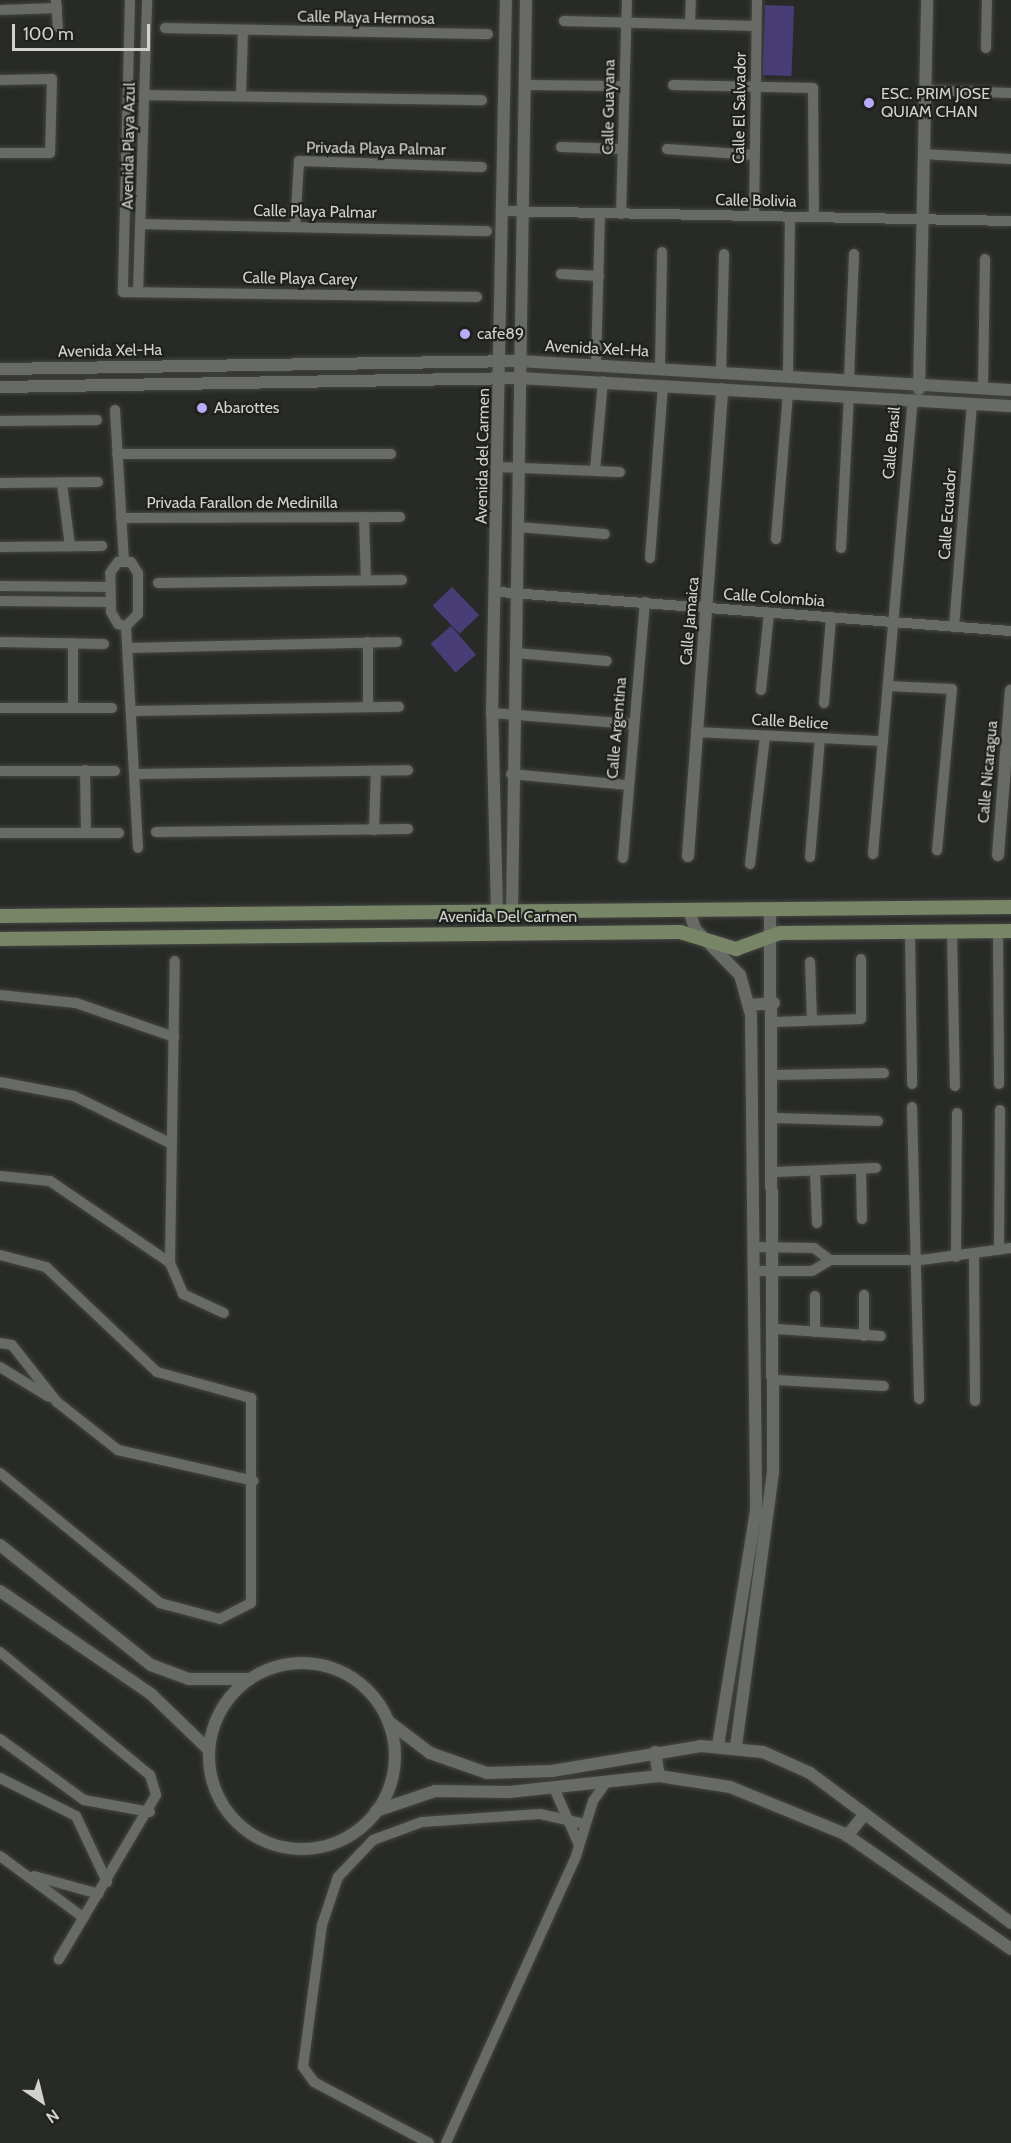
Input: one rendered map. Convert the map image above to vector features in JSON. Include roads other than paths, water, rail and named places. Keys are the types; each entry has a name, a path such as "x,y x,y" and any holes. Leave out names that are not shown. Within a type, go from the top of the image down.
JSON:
{"main road":[{"name":"Avenida Del Carmen","path":"0,916 263,911 1011,907"},
{"path":"263,911 271,933"},
{"path":"61,915 61,938"},
{"name":"Avenida Del Carmen","path":"0,939 271,933 680,932 736,949 770,936 1005,931"}],"street":[{"name":"Avenida Playa Azul","path":"123,292 130,0"},
{"name":"Avenida Playa Azul","path":"138,292 142,224 147,0"},
{"name":"Avenida del Carmen","path":"497,911 493,838 492,713 499,592 501,211 506,0"},
{"name":"Avenida del Carmen","path":"512,911 511,774 518,592 521,378 520,211 525,85 525,0"},
{"name":"Calle Guayana","path":"621,214 627,0"},
{"path":"690,24 691,0"},
{"name":"Calle El Salvador","path":"754,216 757,0"},
{"name":"Calle Brasil","path":"873,854 913,400 922,383 921,218 927,0"},
{"path":"986,48 987,0"},
{"path":"0,10 57,4 58,27"},
{"path":"564,21 756,26"},
{"name":"Calle Playa Hermosa","path":"165,28 488,34"},
{"path":"241,94 243,31"},
{"path":"0,80 52,79 50,153 0,153"},
{"path":"525,85 624,86"},
{"path":"673,86 813,88 814,217"},
{"path":"925,90 1011,93"},
{"path":"145,94 482,100"},
{"path":"561,147 623,149"},
{"path":"667,149 755,154"},
{"path":"923,154 1011,159"},
{"name":"Privada Playa Palmar","path":"295,227 299,161 482,167"},
{"name":"Calle Bolivia","path":"501,211 1011,221"},
{"path":"596,365 600,214"},
{"path":"788,376 790,217"},
{"name":"Calle Playa Palmar","path":"142,224 486,231"},
{"path":"660,369 662,252"},
{"path":"721,372 724,254"},
{"path":"849,379 854,254"},
{"path":"983,388 986,259"},
{"path":"561,274 599,276"},
{"name":"Calle Playa Carey","path":"123,292 477,297"},
{"name":"Avenida Xel-Ha","path":"0,369 521,361 1011,390"},
{"name":"Avenida Xel-Ha","path":"0,387 521,378 1011,406"},
{"path":"595,470 603,381"},
{"path":"650,558 663,385"},
{"name":"Calle Jamaica","path":"688,856 696,732 709,608 722,388"},
{"path":"776,539 788,393"},
{"path":"841,548 849,396"},
{"name":"Calle Ecuador","path":"954,627 972,404"},
{"path":"115,411 124,560 138,573 138,614 126,626"},
{"path":"0,421 97,420"},
{"path":"117,454 391,454"},
{"path":"499,467 620,472"},
{"path":"0,483 98,482"},
{"path":"62,483 70,546"},
{"path":"364,517 366,580"},
{"name":"Privada Farallon de Medinilla","path":"121,518 400,517"},
{"path":"518,527 605,534"},
{"path":"0,547 102,546"},
{"path":"124,560 111,568 110,587 114,621 126,626"},
{"path":"158,583 402,580"},
{"path":"0,586 110,587"},
{"name":"Calle Colombia","path":"499,592 1011,631"},
{"path":"0,601 111,602"},
{"name":"Calle Argentina","path":"623,858 632,724 645,602"},
{"path":"761,690 769,612"},
{"path":"824,702 831,617"},
{"path":"126,626 138,848"},
{"path":"0,642 104,644"},
{"path":"368,642 368,705"},
{"path":"128,648 397,642"},
{"path":"73,643 73,707"},
{"path":"516,653 607,662"},
{"path":"888,686 952,689 937,850"},
{"name":"Calle Nicaragua","path":"998,855 1011,691"},
{"path":"131,711 399,706"},
{"path":"0,708 112,708"},
{"path":"492,713 632,724"},
{"name":"Calle Belice","path":"696,732 883,741"},
{"path":"750,864 765,736"},
{"path":"810,857 820,738"},
{"path":"0,771 115,771"},
{"path":"86,771 86,832"},
{"path":"374,830 376,771"},
{"path":"135,774 408,771"},
{"path":"511,774 627,785"},
{"path":"156,832 408,829"},
{"path":"0,834 120,833"},
{"path":"493,838 512,837"},
{"path":"736,1746 770,1518 776,1393 774,1003 770,909"},
{"path":"689,910 695,929 740,975 750,1005 756,1512 718,1746"},
{"path":"999,1084 1005,931"},
{"path":"910,932 912,1084"},
{"path":"952,932 955,1086"},
{"path":"774,1022 861,1019 861,959"},
{"path":"175,961 170,1263 183,1294 224,1314"},
{"path":"810,962 812,1020"},
{"path":"0,995 76,1003 174,1037"},
{"path":"750,1005 774,1003"},
{"path":"774,1074 884,1073"},
{"path":"0,1082 74,1096 172,1144"},
{"path":"912,1107 919,1399"},
{"path":"999,1250 1000,1110"},
{"path":"956,1257 957,1113"},
{"path":"775,1118 878,1121"},
{"path":"861,1168 862,1219"},
{"path":"775,1172 876,1168"},
{"path":"815,1171 817,1222"},
{"path":"0,1176 50,1181 170,1263"},
{"path":"753,1192 775,1194"},
{"path":"753,1247 814,1248 830,1260"},
{"path":"753,1271 812,1271 830,1260 914,1260 974,1255 1011,1248"},
{"path":"0,1255 46,1267 157,1372 251,1398 254,1481 251,1604 220,1619 160,1603 0,1473"},
{"path":"974,1255 975,1401"},
{"path":"864,1295 864,1336"},
{"path":"815,1296 815,1332"},
{"path":"776,1329 881,1336"},
{"path":"0,1343 12,1345 57,1402"},
{"path":"0,1367 57,1402 118,1450 254,1481"},
{"path":"776,1380 884,1386"},
{"path":"754,1394 776,1393"},
{"path":"0,1545 151,1665 189,1679 251,1679"},
{"path":"0,1591 152,1694 208,1750"},
{"path":"0,1652 150,1775 156,1796 150,1812 59,1959"},
{"path":"376,1811 394,1774 395,1744 388,1721 370,1691 346,1674 318,1664 288,1664 251,1679 234,1692 216,1719 208,1750 212,1781 225,1810 248,1833 277,1846 309,1849 340,1842 376,1811 435,1791 554,1788 659,1776 730,1787 847,1836 1011,1949"},
{"path":"388,1721 430,1753 487,1773 552,1771 655,1752 718,1746 736,1746 790,1762 1011,1923"},
{"path":"0,1739 84,1800 150,1812"},
{"path":"655,1752 659,1776"},
{"path":"0,1778 76,1816 107,1882"},
{"path":"446,2143 579,1845 585,1824 607,1781"},
{"path":"554,1788 579,1845"},
{"path":"76,1816 84,1800"},
{"path":"429,2143 307,2077 302,2062 330,1894 358,1850 422,1822 540,1814 585,1824"},
{"path":"847,1836 864,1815"},
{"path":"0,1856 28,1874 84,1918"},
{"path":"28,1874 99,1894"}],"place":[{"name":"ESC. PRIM JOSE QUIAM CHAN","path":"869,103"},
{"name":"cafe89","path":"465,334"},
{"name":"Abarottes","path":"202,408"}]}
